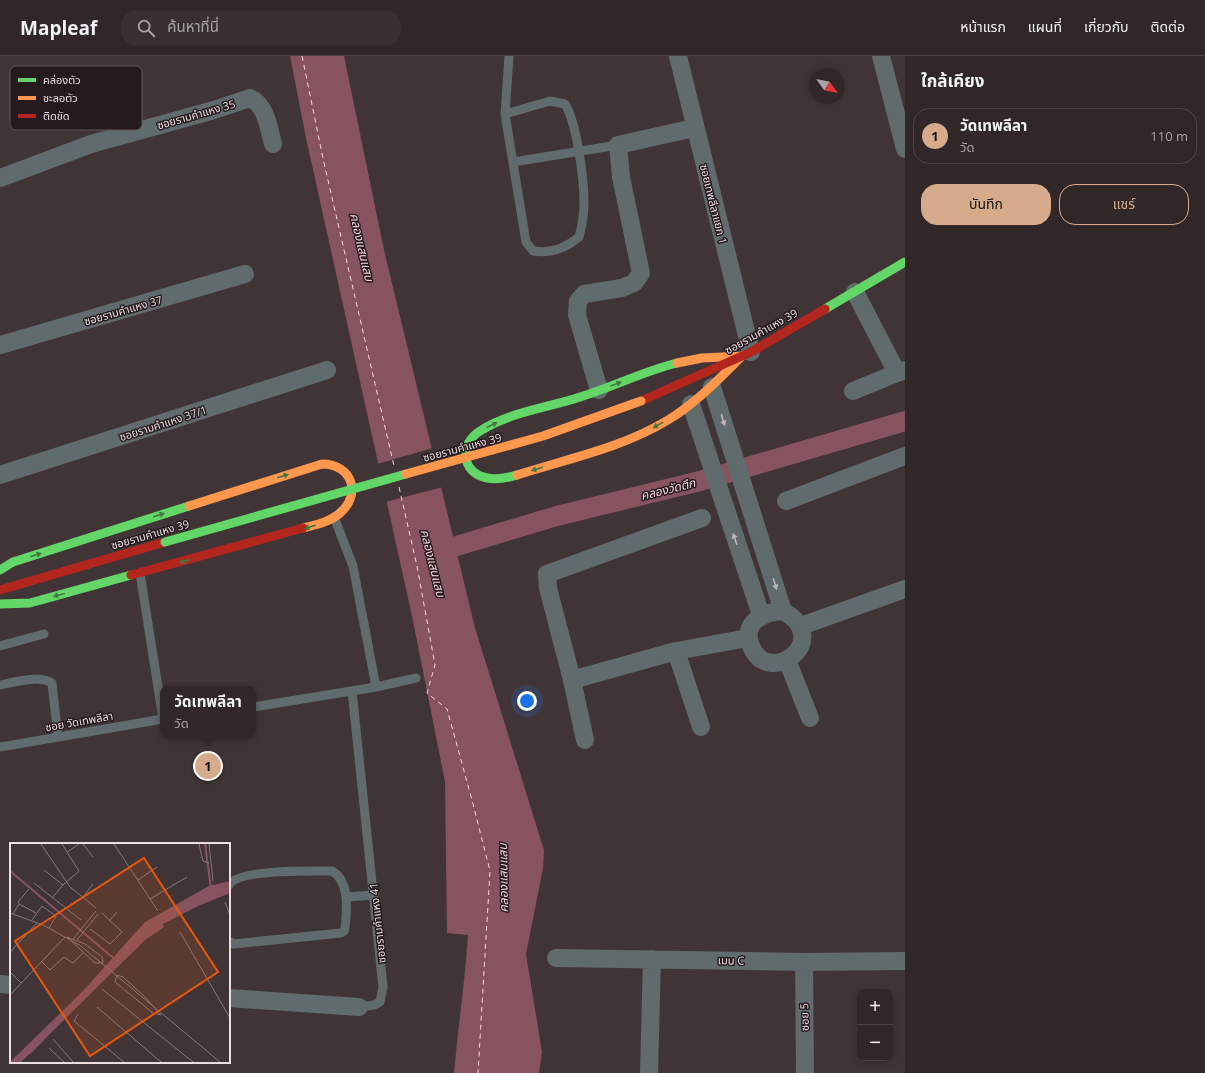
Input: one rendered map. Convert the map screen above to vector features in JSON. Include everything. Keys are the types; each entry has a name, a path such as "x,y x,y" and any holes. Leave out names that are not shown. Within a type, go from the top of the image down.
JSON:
{"street":[{"name":"ซอยเทพลีลาแยก 1","path":"678,56 746,354"},
{"path":"881,56 905,150"},
{"name":"ซอยรามคำแหง 35","path":"142,130 214,110 250,98 256,101 262,108 273,144"},
{"path":"599,390 577,315 578,301 584,294 622,288 634,283 641,273 621,177 618,145 694,128"},
{"name":"ซอยรามคำแหง 35","path":"0,178 91,144 142,130"},
{"name":"ซอยรามคำแหง 39","path":"0,590 165,542 528,441 598,418 641,402 746,354 905,262"},
{"name":"ซอยรามคำแหง 37","path":"0,345 245,274"},
{"path":"853,391 901,372 855,292"},
{"path":"746,354 712,387 691,404 642,434 576,457 505,478 492,480 482,477 473,472 468,464 465,453 466,444 473,435 496,423 689,360 746,354"},
{"name":"ซอยรามคำแหง 37/1","path":"0,475 327,370"},
{"path":"712,387 783,612"},
{"path":"691,404 761,616"},
{"path":"786,501 905,456"},
{"name":"ซอยรามคำแหง 39","path":"0,570 13,562 322,464 336,464 347,473 351,488 350,496 342,511 334,517"},
{"path":"727,514 751,507"},
{"path":"0,604 30,603 292,532 334,517"},
{"path":"585,740 572,680 546,581 547,574 702,518"},
{"path":"801,626 905,589"},
{"path":"772,612 783,612 794,617 801,626 802,639 796,654 788,660 778,663 765,661 757,656 751,648 748,638 749,630 761,616 772,612"},
{"path":"572,680 676,651 748,638"},
{"path":"676,651 701,727"},
{"path":"788,660 810,718"},
{"name":"เมน C","path":"556,958 804,962 905,961"},
{"path":"649,1073 652,959"},
{"name":"ซอย 5","path":"804,962 805,1073"},
{"path":"0,984 10,985"},
{"name":"ซอยรามคำแหง 41","path":"230,998 360,1007"}],"lane":[{"path":"505,114 550,101 564,104 570,112 578,151 584,204 579,237 568,246 544,253 533,251 526,242 505,114 509,56"},
{"path":"513,162 618,145"},
{"path":"334,517 353,566 376,687"},
{"path":"140,573 160,700"},
{"path":"0,646 44,634"},
{"path":"256,707 376,687 416,678"},
{"path":"0,685 16,681 46,679 52,683 58,737"},
{"name":"ซอยรามคำแหง 41","path":"352,691 383,987 380,1002 374,1005 360,1007"},
{"name":"ซอย วัดเทพลีลา","path":"0,747 160,720"},
{"path":"230,883 231,881 239,878 258,874 332,871 340,875 346,897 345,928 341,933 233,944 230,942"},
{"path":"346,897 374,895"}],"water":[{"name":"คลองแสนแสบ","path":"290,56 344,56 384,250 475,628 544,850 543,868 526,954 542,1052 539,1073 454,1073 468,935 447,933 445,782 412,616 306,138"}],"pier":[{"path":"433,448 443,487 385,502 377,464"}],"waterway":[{"name":"คลองวัดตึก","path":"430,554 557,516 700,481 905,421"}],"ferry route":[{"path":"302,56 324,163 394,466"},
{"path":"399,487 417,566 435,665 427,693 447,709 490,871 478,1073"}],"traffic: fast":[{"path":"825,309 905,262"},
{"path":"517,475 491,479 478,475 472,470 466,458 466,450 473,437 480,431 504,419 580,397 653,370 677,363"},
{"path":"165,542 406,474"},
{"path":"0,570 13,562 189,506"},
{"path":"0,604 30,603 131,575"}],"traffic: slow":[{"path":"517,475 575,458 650,430 688,406 742,356"},
{"path":"677,363 702,358 742,356"},
{"path":"406,474 543,436 641,401"},
{"path":"189,506 322,464 332,465 341,469 347,474 352,489 351,497 347,505 332,519 303,528"}],"traffic: jam":[{"path":"641,401 751,352 825,309"},
{"path":"131,575 303,528"},
{"path":"0,590 165,542"}],"place":[{"name":"วัดเทพลีลา","path":"208,766"}]}
